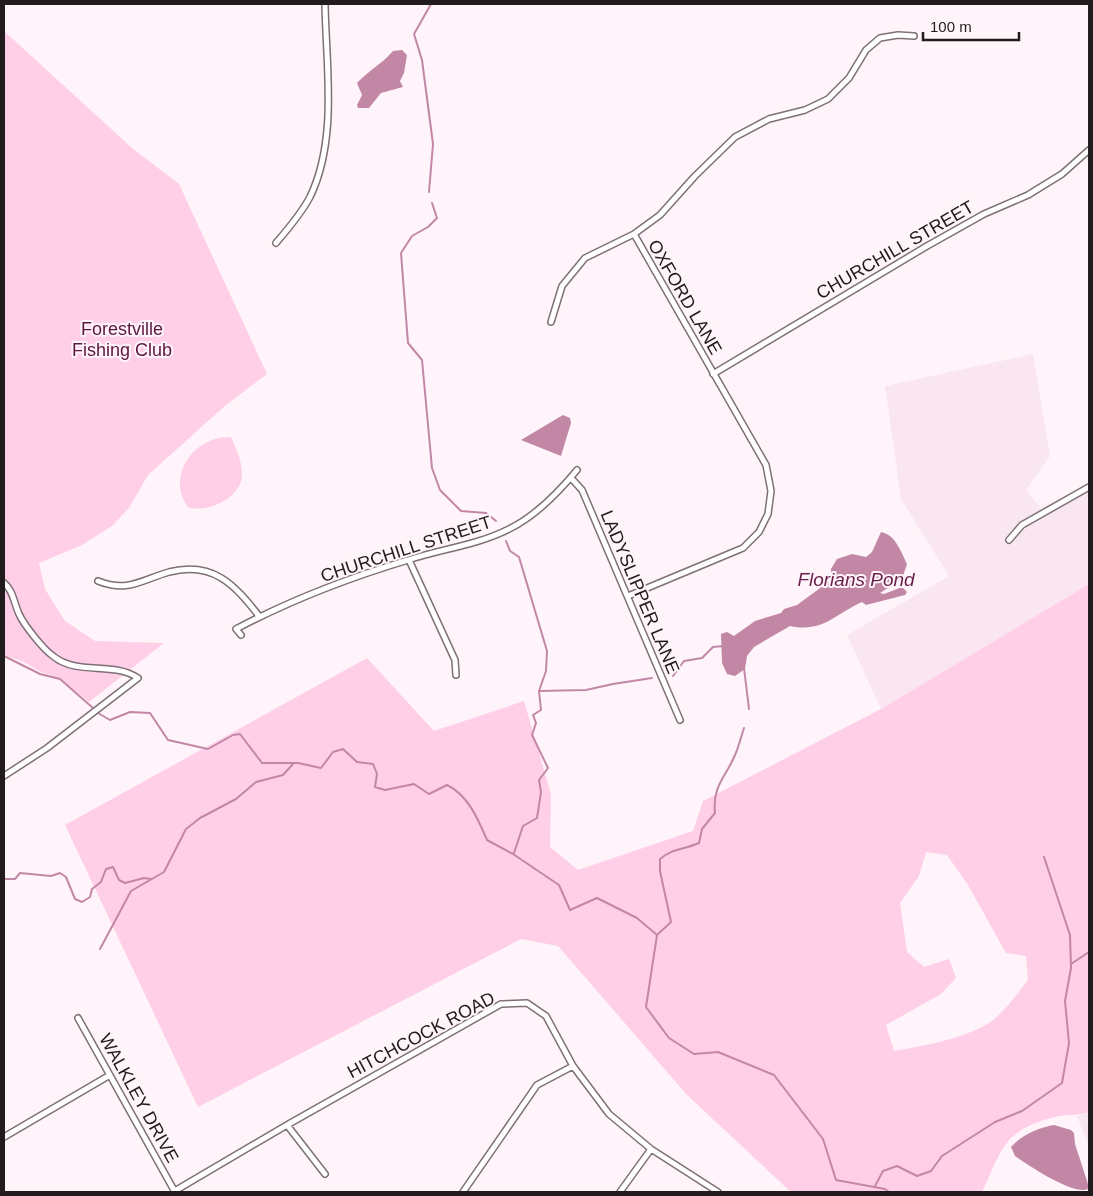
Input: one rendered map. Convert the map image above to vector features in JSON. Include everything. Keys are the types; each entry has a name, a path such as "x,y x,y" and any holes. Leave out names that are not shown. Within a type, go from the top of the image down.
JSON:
{"street":[{"path":"276,244 309,197 319,172 326,142 325,4"},
{"path":"551,322 562,286 585,258 634,234 660,214 734,137 769,119 805,110 828,99 848,78 866,50 880,38 898,35 914,36"},
{"name":"CHURCHILL STREET","path":"713,374 927,246 984,214 1028,195 1062,174 1089,150"},
{"name":"OXFORD LANE","path":"628,596 743,548 759,532 768,514 771,490 766,465 634,234"},
{"name":"CHURCHILL STREET","path":"241,635 236,628 304,595 409,560 489,538 508,530 541,509 578,470"},
{"name":"LADYSLIPPER LANE","path":"571,478 582,490 680,720"},
{"path":"1009,540 1022,525 1089,487"},
{"path":"409,560 455,660 456,675"},
{"path":"98,581 125,587 168,572 196,569 218,575 238,590 259,616"},
{"path":"4,582 14,599 19,614 53,656 69,665 128,671 138,678 47,748 4,776"},
{"name":"HITCHCOCK ROAD","path":"174,1192 287,1124 501,1004 527,1003 546,1016 574,1066 610,1114 651,1149 718,1192"},
{"name":"WALKLEY DRIVE","path":"78,1018 174,1192"},
{"path":"463,1192 537,1085 574,1066"},
{"path":"4,1137 110,1075"},
{"path":"287,1124 325,1174"},
{"path":"620,1192 651,1149"}],"shaded area":[{"path":"1033,354 1050,456 1026,490 1041,508 1086,486 1089,491 1089,584 881,709 847,635 949,576 901,499 885,386"},
{"path":"1089,1112 1089,1147 1077,1116"}],"green space":[{"name":"Forestville Fishing Club","path":"4,31 132,148 179,184 267,374 226,405 148,475 129,508 112,526 82,545 39,563 45,589 65,621 95,641 164,643 89,702 59,678 4,655"},
{"path":"231,437 242,469 241,482 237,490 214,506 196,509 188,507 182,495 180,483 182,471 187,460 206,443 218,438"},
{"path":"1089,584 1089,1112 1059,1116 1038,1122 1015,1135 1001,1152 982,1192 791,1192 687,1095 558,946 521,939 198,1107 65,825 367,658 434,731 524,701 551,794 550,847 578,870 693,831 703,801 881,709","holes":["926,852 947,855 968,885 1006,953 1026,956 1028,980 1002,1012 982,1027 958,1037 894,1051 886,1025 941,994 956,978 949,959 924,967 907,952 900,903 919,876"]}],"water":[{"path":"402,50 407,55 404,73 400,81 403,87 381,93 369,108 358,108 357,105 362,95 357,83 393,51"},
{"path":"563,415 570,418 571,423 561,456 521,440"},
{"name":"Florians Pond","path":"881,532 894,540 907,564 902,579 880,593 884,594 902,587 907,592 905,595 866,605 862,602 820,625 811,627 790,626 754,647 747,656 745,669 735,676 727,674 722,663 721,634 727,632 734,636 755,621 781,613 784,609 797,605 831,580 831,569 837,559 852,554 866,557 872,552"},
{"path":"1054,1125 1071,1130 1074,1133 1075,1144 1088,1189 1081,1190 1062,1184 1015,1156 1011,1147 1021,1138 1042,1128"}],"waterway":[{"path":"429,192 433,144 422,60 414,34 431,4"},
{"path":"432,203 437,218 428,227 412,236 401,253 408,343 422,360 432,468 440,490 461,511 486,513 496,521"},
{"path":"506,541 510,551 519,557 547,651 546,671 539,691 541,710 533,715 536,723 532,735 548,768 539,780 541,792 537,818 523,826 514,853"},
{"path":"673,676 684,661 702,658 713,647 724,646"},
{"path":"4,656 40,674 60,679 93,708"},
{"path":"744,668 749,709"},
{"path":"539,691 586,690 652,678"},
{"path":"98,713 110,720 130,712 150,713 168,740 208,749 233,735 240,734 262,763 298,763 321,768 333,752 343,749 357,762 373,764 377,774 375,787 385,790 414,784 429,794 447,785 454,789 467,801 487,840 513,854 559,885 570,910 597,898 637,918 657,935 646,1007 669,1038 694,1054 718,1052 774,1075 823,1139 836,1180 885,1189 889,1192"},
{"path":"657,935 671,922 660,871 660,859 674,851 699,843 702,829 715,813 716,796 720,782 735,755 744,728"},
{"path":"100,949 131,891 164,872 186,829 200,818 236,799 256,782 283,775 293,764"},
{"path":"875,1186 883,1171 897,1166 917,1176 931,1171 942,1156 995,1122 1022,1111 1062,1083 1069,1043 1065,1001 1071,968 1070,935 1044,857"},
{"path":"4,879 15,879 20,873 51,876 60,873 66,877 75,899 82,902 90,897 92,889 101,882 106,869 113,867 119,880 125,883 144,878 151,879"},
{"path":"1071,964 1089,952"}]}
